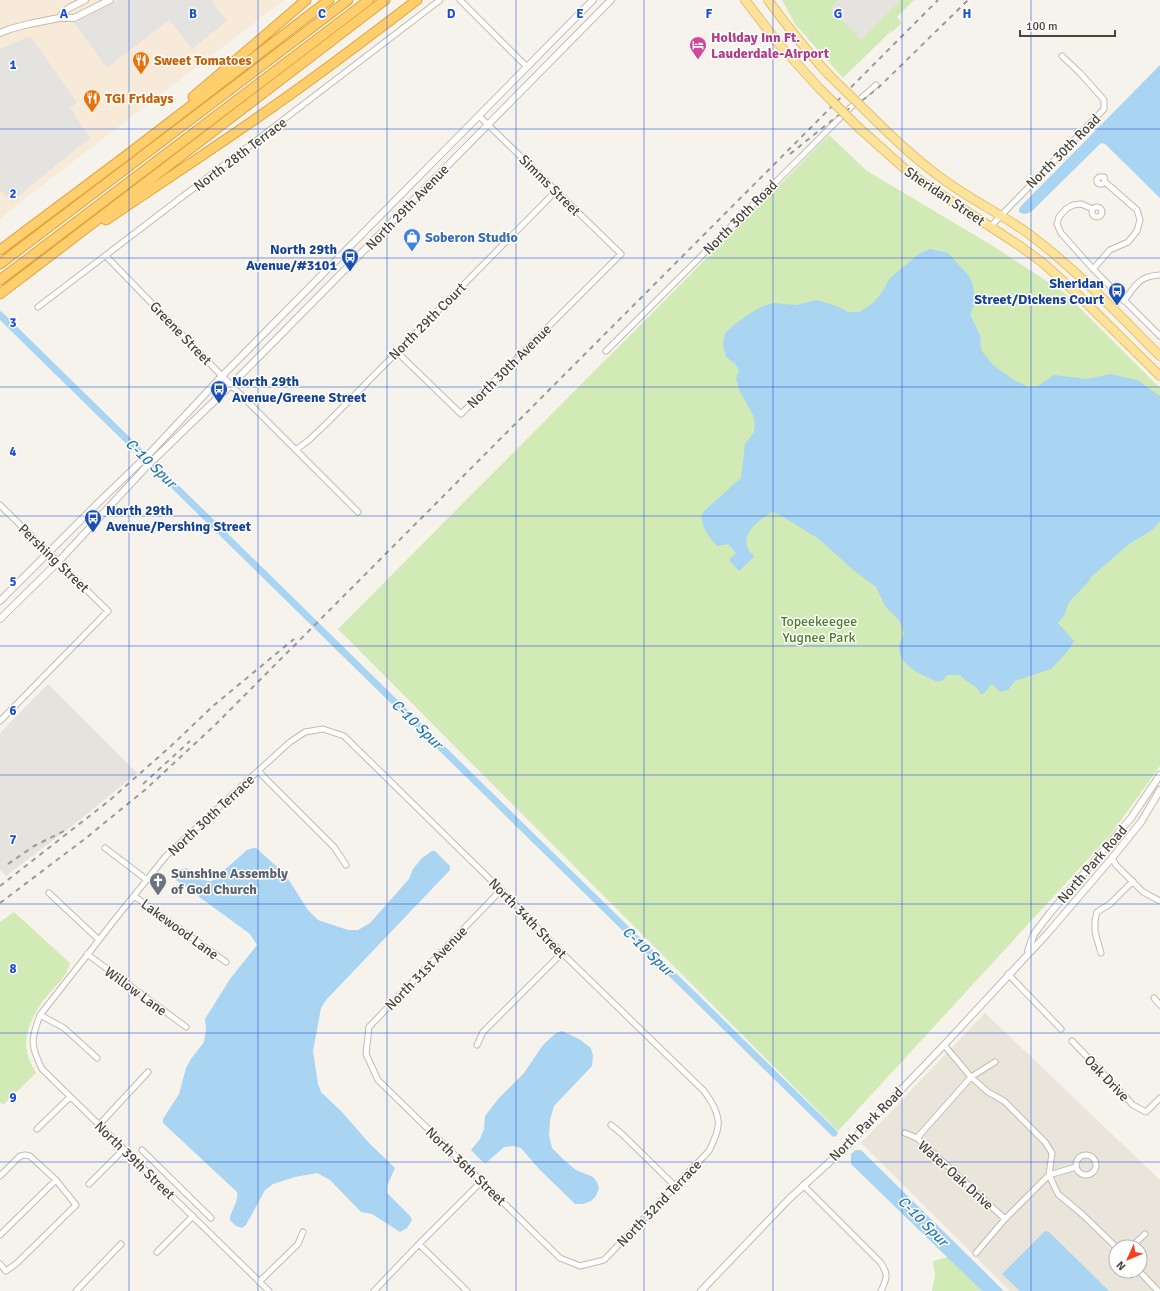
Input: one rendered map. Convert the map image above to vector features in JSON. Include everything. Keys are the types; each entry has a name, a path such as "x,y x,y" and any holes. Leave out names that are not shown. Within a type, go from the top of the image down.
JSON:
{"highway":[{"path":"127,154 306,0"},
{"path":"0,250 329,0"},
{"path":"0,264 348,0"},
{"path":"0,280 369,0"},
{"path":"1,293 385,0"},
{"path":"81,231 98,225 275,106 417,0"}],"main road":[{"name":"Sheridan Street","path":"745,0 778,43 819,88 858,127 925,184 1043,262 1160,376"},
{"name":"Sheridan Street","path":"768,0 805,49 828,74 896,141 933,172 967,196 1027,232 1052,251 1160,356"}],"street":[{"path":"60,18 69,8 86,0"},
{"path":"0,33 10,29 60,18 74,18 110,0"},
{"name":"North 28th Terrace","path":"38,307 440,0"},
{"path":"460,0 527,67"},
{"name":"North 29th Avenue","path":"0,602 100,500 149,454 222,376 593,0"},
{"name":"North 29th Avenue","path":"0,619 58,562 147,466 231,385 611,0"},
{"name":"North 30th Road","path":"990,227 1104,109 1104,100 1080,73 1062,56"},
{"name":"North 30th Road","path":"606,351 850,108 876,85"},
{"name":"Simms Street","path":"479,116 621,254"},
{"path":"1093,269 1110,250 1128,242 1137,231 1140,220 1137,210 1105,182"},
{"name":"North 29th Court","path":"296,449 309,440 556,191"},
{"path":"1093,209 1081,204 1073,205 1066,209 1059,217 1057,224 1061,233 1093,269 1160,336"},
{"name":"North 30th Avenue","path":"397,352 461,414 621,254"},
{"name":"Greene Street","path":"106,256 222,376 358,512"},
{"path":"1124,301 1141,280 1149,276 1160,275"},
{"name":"Pershing Street","path":"0,505 108,611 0,722"},
{"name":"North 30th Terrace","path":"40,1015 166,856 290,742 305,732 323,729"},
{"name":"North 34th Street","path":"323,729 344,736 502,890 562,953 704,1091 712,1103 719,1121"},
{"path":"258,771 334,847 346,865"},
{"name":"North Park Road","path":"1027,955 1034,934 1131,818 1160,775"},
{"path":"1153,786 1160,791"},
{"name":"North Park Road","path":"701,1291 803,1185 846,1147 944,1045 1008,974 1047,934 1141,822 1160,791"},
{"name":"Lakewood Lane","path":"105,848 147,880"},
{"path":"1112,858 1116,865 1134,881 1143,892 1160,901"},
{"path":"1101,953 1095,932 1097,912 1110,904 1134,881"},
{"name":"North 31st Avenue","path":"366,1054 369,1027 502,890"},
{"path":"49,893 99,940"},
{"name":"Lakewood Lane","path":"134,896 226,962"},
{"path":"477,1045 483,1032 562,953"},
{"name":"Willow Lane","path":"87,954 186,1027"},
{"path":"1008,974 1061,1029"},
{"path":"1154,998 1160,1005"},
{"path":"40,1015 64,1028 97,1058"},
{"name":"North 39th Street","path":"40,1015 34,1029 32,1041 34,1054 42,1069 269,1291"},
{"name":"Oak Drive","path":"1072,1041 1133,1105 1146,1112 1160,1098"},
{"path":"944,1045 971,1077 988,1092 1004,1101 1045,1142 1052,1153 1049,1175 1058,1194 1083,1215 1108,1239"},
{"name":"North 36th Street","path":"366,1054 378,1080 560,1258 580,1266"},
{"path":"917,1138 971,1077 995,1062"},
{"path":"99,1126 148,1072"},
{"path":"37,1129 70,1097"},
{"name":"North 32nd Terrace","path":"580,1266 604,1260 710,1151 719,1121"},
{"path":"610,1126 622,1134 675,1186"},
{"name":"Water Oak Drive","path":"905,1133 917,1138 1005,1219"},
{"path":"90,1184 124,1149"},
{"path":"142,1150 211,1218"},
{"path":"1084,1154 1092,1156 1096,1162 1095,1170 1089,1175 1081,1174 1076,1167 1077,1159 1084,1154"},
{"path":"0,1176 20,1156 30,1156 56,1180 76,1205 17,1263 6,1271 0,1264"},
{"path":"976,1253 1005,1219 1049,1175 1076,1167"},
{"path":"0,1235 56,1180"},
{"path":"164,1188 172,1181"},
{"path":"374,1291 482,1181"},
{"path":"803,1185 880,1262 886,1270 886,1281 881,1291"},
{"path":"157,1252 192,1216"},
{"path":"260,1282 298,1244 303,1232"},
{"path":"1140,1239 1145,1234"},
{"path":"76,1291 121,1244"},
{"path":"419,1244 466,1291"},
{"path":"1147,1279 1158,1291"}],"shaded area":[{"path":"0,0 284,0 0,219"},
{"path":"119,0 211,0 227,21 192,49 169,20 107,68 74,23"},
{"path":"839,0 900,0 861,39 831,8"},
{"path":"30,36 77,102 70,108 90,138 12,201 0,190 0,49"},
{"path":"48,684 137,773 77,822 6,876 0,870 0,733"},
{"path":"985,1013 1160,1180 1160,1291 1010,1291 861,1143"}],"green space":[{"path":"782,0 839,0 831,8 861,39 900,0 914,0 897,17 902,23 892,32 891,31 843,78 795,24"},
{"name":"Topeekeegee Yugnee Park","path":"829,135 867,171 993,246 1065,293 1160,388 1160,766 1111,834 838,1131 338,629"},
{"path":"14,912 70,963 64,977 38,1008 28,1030 26,1045 27,1052 36,1073 3,1105 0,1102 0,922"},
{"path":"948,1257 982,1291 932,1291 935,1275 933,1261"}],"water":[{"path":"1160,65 1160,198 1105,144 1101,143 1031,212 1022,214 1019,212 1021,206"},
{"path":"930,249 948,253 969,276 973,285 975,302 970,315 980,335 981,350 993,365 1014,380 1028,387 1038,386 1054,375 1087,379 1110,374 1137,380 1160,396 1160,521 1152,530 1129,544 1091,577 1090,580 1069,602 1064,616 1058,623 1074,641 1068,651 1051,669 1015,681 1008,690 999,692 995,686 991,684 982,695 976,687 960,675 948,675 943,680 938,682 913,670 900,655 899,648 904,633 899,620 885,606 876,587 852,569 819,539 780,515 772,512 750,530 746,540 747,546 754,557 739,571 729,560 736,553 728,544 717,546 705,530 702,521 703,512 741,478 745,444 754,432 755,423 753,415 740,392 736,379 739,370 735,364 726,357 723,345 725,333 749,314 763,306 775,303 796,305 817,300 839,307 848,312 860,312 874,302 890,278 919,254"},
{"path":"256,848 285,874 308,910 318,920 348,930 358,930 370,923 409,879 413,869 422,858 432,851 435,851 450,866 450,870 326,1000 321,1008 313,1051 318,1084 321,1092 395,1168 387,1186 387,1193 410,1216 412,1220 407,1228 400,1232 372,1214 361,1212 330,1180 317,1173 295,1177 273,1184 265,1190 246,1225 242,1228 236,1226 230,1220 230,1216 237,1200 237,1192 163,1123 163,1119 179,1094 186,1068 204,1042 206,1030 205,1019 230,979 257,945 250,934 176,880 174,876 179,870 187,868 205,881 212,881 247,850"},
{"path":"562,1031 579,1039 591,1048 593,1056 592,1066 554,1106 550,1120 549,1135 552,1148 576,1170 593,1177 597,1182 599,1188 596,1196 591,1201 583,1204 575,1204 539,1169 521,1148 514,1146 504,1147 486,1163 471,1150 480,1139 484,1129 485,1116 499,1098 524,1073 543,1045 556,1033"},
{"path":"856,1150 861,1150 1004,1291 982,1291 851,1164 851,1154"},
{"path":"1045,1231 1049,1232 1109,1291 1020,1291 1002,1274"}],"waterway":[{"name":"C-10 Spur","path":"0,315 834,1133"}],"railway":[{"path":"0,903 86,838 146,789 215,725 938,0"},
{"path":"790,154 836,117 878,88 968,0"},
{"path":"0,886 110,800 171,746 213,706 294,639"},
{"path":"143,784 190,741"},
{"path":"8,864 34,846 68,829"}],"place":[{"name":"Holiday Inn Ft. Lauderdale-Airport","path":"698,60"},
{"name":"Sweet Tomatoes","path":"141,75"},
{"name":"TGI Fridays","path":"92,113"},
{"name":"Soberon Studio","path":"412,252"},
{"name":"North 29th Avenue/#3101","path":"350,272"},
{"name":"Sheridan Street/Dickens Court","path":"1117,306"},
{"name":"North 29th Avenue/Greene Street","path":"219,404"},
{"name":"North 29th Avenue/Pershing Street","path":"93,533"},
{"name":"Sunshine Assembly of God Church","path":"158,896"}]}
